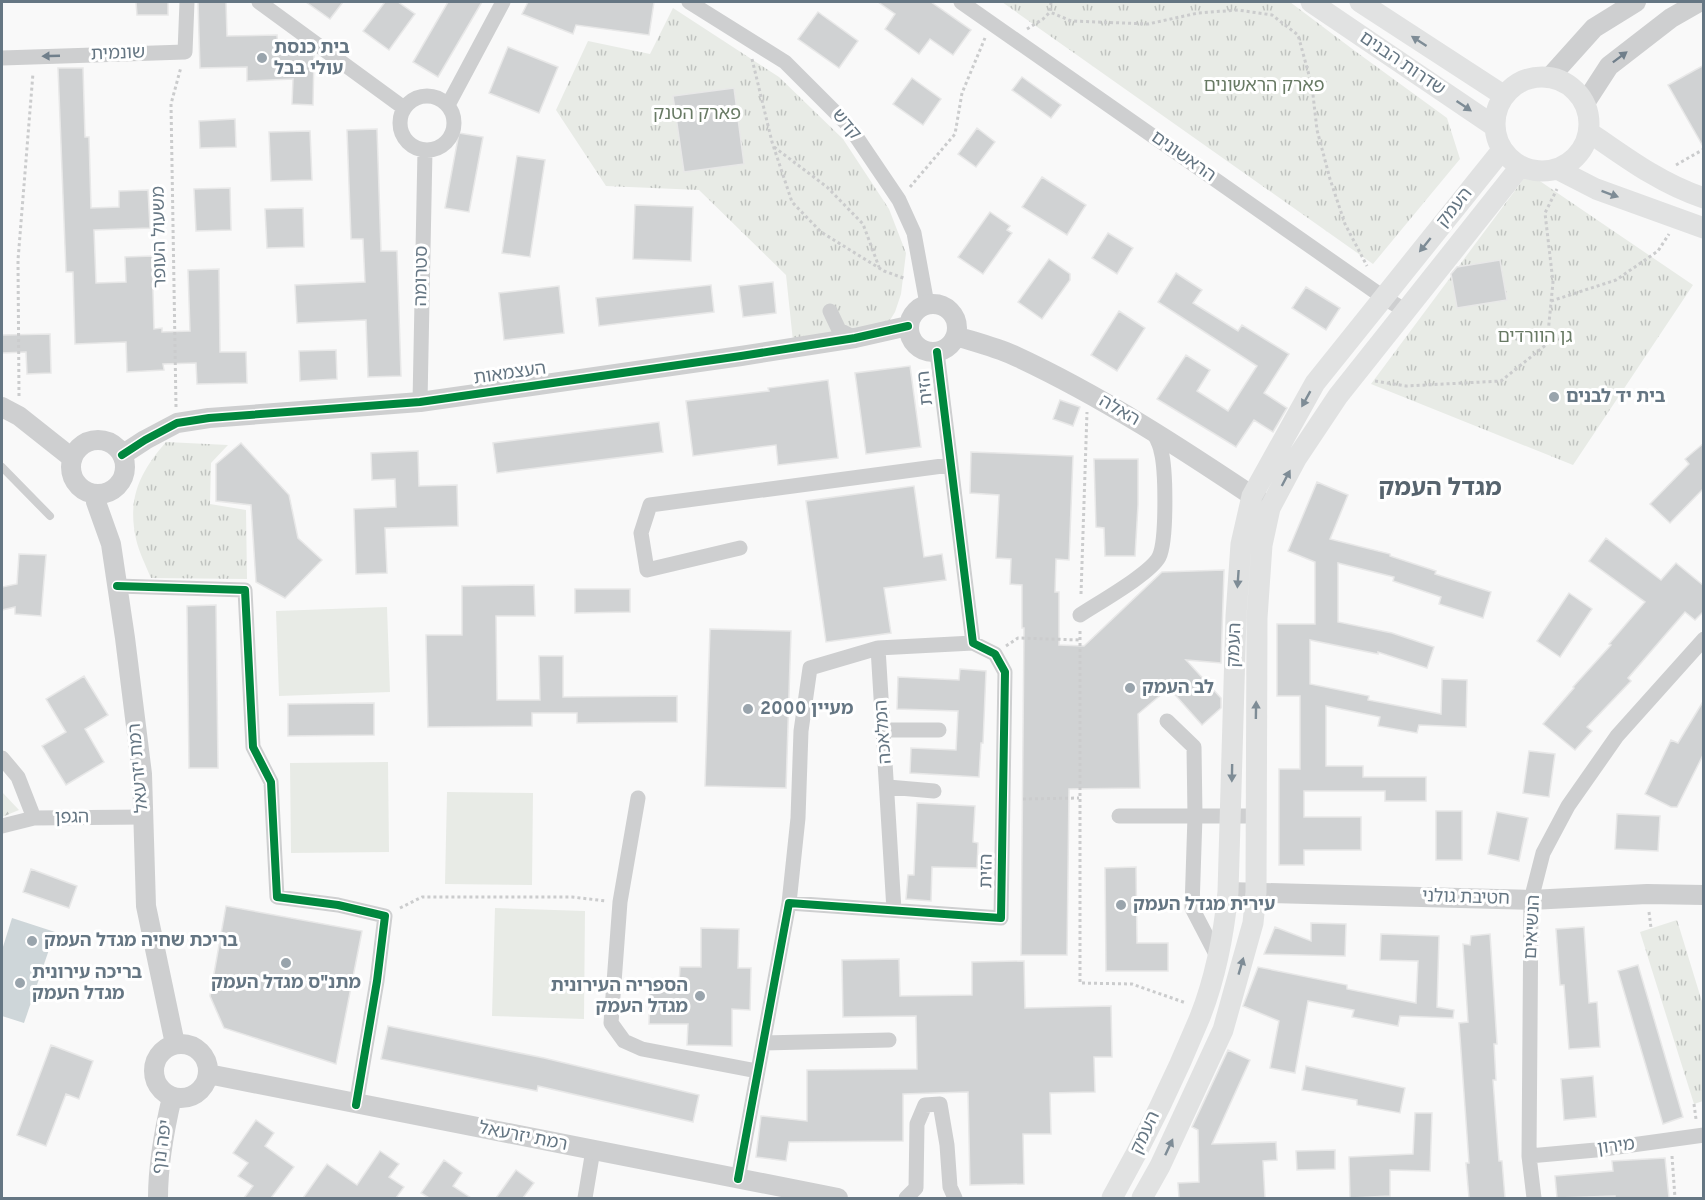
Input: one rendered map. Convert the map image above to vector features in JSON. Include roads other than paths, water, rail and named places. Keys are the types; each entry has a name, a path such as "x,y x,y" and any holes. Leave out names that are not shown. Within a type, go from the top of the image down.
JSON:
{"main road":[{"name":"שדרות הבנים","path":"1311,2 1494,126"},
{"name":"שדרות הבנים","path":"1360,2 1503,95"},
{"path":"1561,172 1583,148 1589,132 1589,117 1585,103 1576,91 1564,82 1550,77 1532,77 1516,84 1503,95 1496,110 1494,126 1496,139 1502,150 1520,167 1532,171 1561,172 1596,189 1704,228"},
{"path":"1589,132 1678,190 1704,198"},
{"name":"העמק","path":"1112,1198 1137,1152 1203,1009 1225,921 1231,816 1237,604 1241,544 1252,496 1315,382 1502,150"},
{"name":"העמק","path":"1142,1198 1160,1166 1223,1030 1253,923 1256,892 1258,608 1262,545 1270,508 1296,459 1353,377 1520,167"}],"street":[{"name":"שונמית","path":"2,58 185,52 187,2"},
{"path":"259,2 404,108"},
{"path":"448,105 503,2"},
{"name":"קדש","path":"689,2 786,62 849,126 899,200 914,233 926,295"},
{"name":"הראשונים","path":"961,2 1406,311"},
{"path":"1550,77 1594,28 1636,2"},
{"path":"1585,103 1609,66 1671,18 1700,2"},
{"path":"425,96 434,96 448,105 455,122 453,131 443,146 435,150 425,150 408,143 400,126 400,117 404,108 417,98 425,96"},
{"name":"סטרומה","path":"420,402 425,150"},
{"path":"926,295 935,304 948,309 956,321 956,336 949,346 937,352 923,350 916,346 909,334 908,326 914,312 926,295"},
{"path":"830,311 839,330 855,338"},
{"name":"העצמאות","path":"122,455 177,423 209,418 420,402 741,356 855,338 908,326"},
{"name":"האלה","path":"956,336 1011,354 1086,392 1152,429 1270,508"},
{"name":"הזית","path":"789,903 1001,918 1005,672 995,654 973,643 937,352"},
{"path":"10,411 72,458"},
{"path":"1080,615 1143,573 1158,558 1165,537 1164,489 1161,450 1152,429"},
{"path":"91,441 109,443 122,455 124,467 122,480 113,489 101,494 90,493 74,480 71,469 72,458 76,451 91,441"},
{"path":"740,548 647,570 641,532 650,505 950,465"},
{"name":"רמת יזרעאל","path":"101,494 96,502 111,544 142,774 146,906 175,1044"},
{"path":"117,586 245,590 253,747 272,782 277,897 338,905 385,916 377,981 356,1105"},
{"name":"הנשיאים","path":"1534,1198 1529,1156 1531,900 1543,853 1568,806 1617,736 1704,639"},
{"path":"738,1179 789,903 798,818 801,731 810,668 878,648 973,643"},
{"name":"המלאכה","path":"878,648 894,910"},
{"path":"1167,721 1194,747 1195,816 1192,908 1217,956"},
{"path":"884,730 939,730"},
{"path":"2,758 18,777 34,818"},
{"path":"888,787 934,791"},
{"path":"638,798 620,902 611,1023 624,1041 642,1049 757,1071"},
{"path":"1119,816 1255,816"},
{"name":"הגפן","path":"2,826 34,818 144,817"},
{"name":"חטיבת גולני","path":"1228,892 1531,900 1647,894 1704,895"},
{"path":"763,1043 889,1040"},
{"path":"175,1044 190,1045 202,1053 206,1059 208,1074 200,1091 182,1099 165,1094 156,1083 153,1070 158,1056 168,1047 175,1044"},
{"name":"רמת יזרעאל","path":"208,1074 356,1105 838,1198"},
{"name":"יפה נוף","path":"158,1198 162,1139 172,1097"},
{"path":"906,1198 916,1188 917,1124 925,1105 940,1104 947,1145 950,1187 955,1198"},
{"name":"מירון","path":"1529,1156 1596,1150 1704,1135"},
{"path":"585,1198 593,1150"}],"lane":[{"path":"2,467 50,516"}],"place":[{"name":"בית כנסת עולי בבל","path":"262,58"},
{"name":"בית יד לבנים","path":"1554,397"},
{"name":"לב העמק","path":"1130,688"},
{"name":"מעיין 2000","path":"748,709"},
{"name":"עירית מגדל העמק","path":"1121,905"},
{"name":"בריכת שחיה מגדל העמק","path":"32,941"},
{"name":"מתנ\"ס מגדל העמק","path":"286,963"},
{"name":"בריכה עירונית מגדל העמק","path":"20,983"},
{"name":"הספריה העירונית מגדל העמק","path":"700,996"}],"district":[{"name":"מגדל העמק","path":"1440,489"}],"park label":[{"name":"פארק הראשונים","path":"1264,86"},
{"name":"פארק הטנק","path":"697,114"},
{"name":"גן הוורדים","path":"1535,337"}]}
